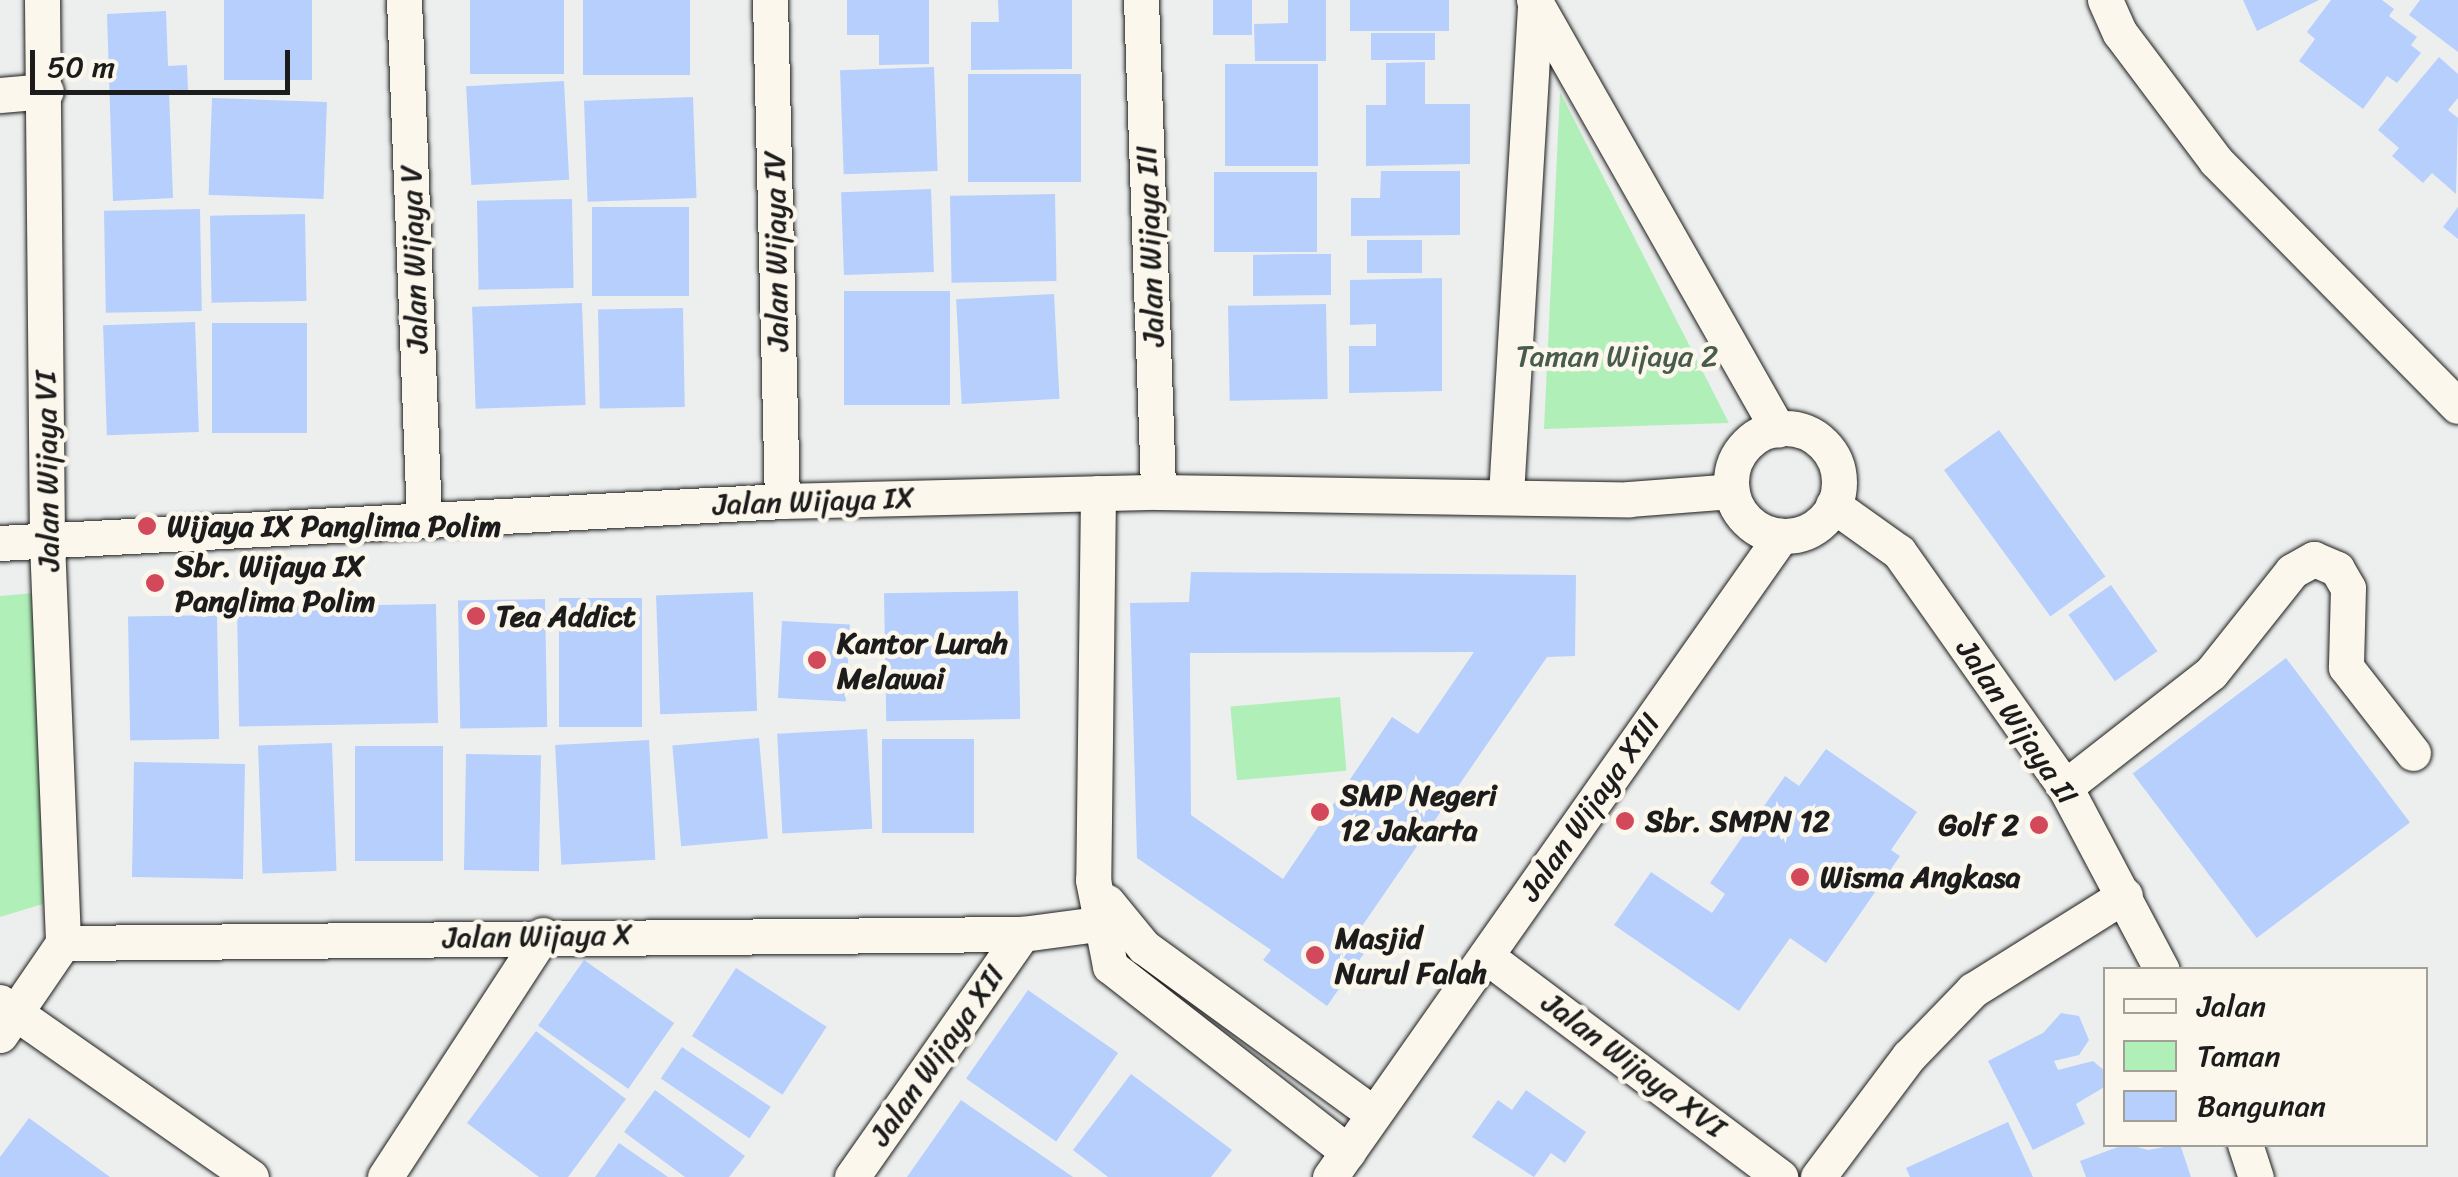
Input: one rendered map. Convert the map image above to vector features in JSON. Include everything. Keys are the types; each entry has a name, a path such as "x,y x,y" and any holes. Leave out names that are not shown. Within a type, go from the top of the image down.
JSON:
{"street":[{"name":"Jalan Wijaya VI","path":"42,0 48,542 63,943"},
{"name":"Jalan Wijaya V","path":"404,0 424,518"},
{"name":"Jalan Wijaya IV","path":"770,0 782,502"},
{"name":"Jalan Wijaya III","path":"1141,0 1158,492"},
{"path":"2105,0 2120,33 2216,160 2458,406"},
{"path":"1535,4 1778,429"},
{"path":"1506,495 1535,4"},
{"path":"0,95 46,91"},
{"path":"1778,429 1808,433 1830,454 1838,482 1833,505 1812,528 1771,533 1745,519 1732,491 1742,450 1778,429"},
{"name":"Jalan Wijaya IX","path":"0,543 782,502 1158,492 1628,499 1732,491"},
{"path":"1098,493 1093,880 1108,924 1110,966 1123,982 1339,1164"},
{"name":"Jalan Wijaya IX","path":"1628,499 1771,533"},
{"name":"Jalan Wijaya II","path":"1833,505 1899,552 2065,787 2160,967"},
{"name":"Jalan Wijaya XIII","path":"1339,1164 1486,956 1771,533"},
{"path":"2065,787 2210,673 2292,571 2314,559 2337,569 2348,588 2346,667 2413,753"},
{"path":"1818,1177 1909,1056 1973,990 2124,895"},
{"path":"1108,924 1374,1114"},
{"name":"Jalan Wijaya X","path":"63,943 543,935 1022,934 1108,924"},
{"name":"Jalan Wijaya XII","path":"852,1177 1022,934"},
{"path":"384,1177 543,935"},
{"path":"63,943 5,1017 251,1177"},
{"name":"Jalan Wijaya XVI","path":"1486,956 1780,1177"},
{"path":"2246,1147 2256,1177"}],"green space":[{"name":"Taman Wijaya 2","path":"1560,92 1729,423 1544,429"},
{"path":"34,593 43,904 0,917 0,596"},
{"path":"1340,697 1346,771 1237,780 1230,707"}],"building":[{"path":"224,0 312,0 312,80 224,80"},
{"path":"470,0 564,0 564,74 470,74"},
{"path":"583,0 690,0 690,75 583,75"},
{"path":"847,0 929,0 929,64 879,65 879,35 847,35"},
{"path":"998,0 1072,0 1072,69 971,70 971,22 999,22"},
{"path":"1213,0 1252,0 1252,35 1213,35"},
{"path":"1288,0 1326,0 1326,61 1255,61 1254,24 1288,23"},
{"path":"1350,0 1449,0 1449,31 1350,31"},
{"path":"2243,0 2319,0 2257,31"},
{"path":"2331,0 2382,0 2394,9 2389,16 2417,37 2411,45 2421,53 2397,83 2387,76 2363,109 2299,61 2315,39 2307,32"},
{"path":"2420,0 2458,0 2458,52 2409,15"},
{"path":"166,11 168,66 187,65 188,90 169,91 173,198 113,201 107,14"},
{"path":"1371,33 1435,33 1435,60 1371,60"},
{"path":"2439,57 2458,74 2458,98 2448,110 2458,118 2456,194 2432,173 2423,183 2392,156 2399,148 2378,130"},
{"path":"1425,62 1425,104 1470,104 1470,164 1366,166 1366,105 1386,105 1386,63"},
{"path":"1225,64 1318,64 1318,166 1225,166"},
{"path":"934,67 938,171 844,174 840,70"},
{"path":"968,74 1081,74 1081,182 968,182"},
{"path":"564,81 569,180 471,185 466,86"},
{"path":"693,97 697,198 588,202 584,101"},
{"path":"212,98 327,102 324,199 209,195"},
{"path":"1381,171 1460,171 1460,235 1351,236 1351,198 1380,198"},
{"path":"1214,172 1317,172 1317,252 1214,252"},
{"path":"931,189 934,272 844,275 841,192"},
{"path":"1055,194 1057,281 952,283 950,196"},
{"path":"572,199 574,288 479,290 477,201"},
{"path":"592,207 689,207 689,296 592,296"},
{"path":"2458,207 2458,239 2443,227"},
{"path":"200,209 202,311 106,313 104,211"},
{"path":"305,214 307,301 212,303 210,216"},
{"path":"1367,240 1422,240 1422,273 1367,273"},
{"path":"1331,254 1331,295 1253,296 1253,255"},
{"path":"1442,278 1442,391 1349,393 1349,346 1376,346 1376,324 1350,325 1350,280"},
{"path":"844,291 950,291 950,405 844,405"},
{"path":"1054,294 1059,399 962,404 956,299"},
{"path":"582,303 586,405 476,409 472,307"},
{"path":"1326,304 1328,399 1230,401 1228,306"},
{"path":"683,308 685,407 600,408 598,309"},
{"path":"195,322 199,432 107,435 103,325"},
{"path":"212,323 307,323 307,433 212,433"},
{"path":"1999,430 2105,576 2050,616 1944,470"},
{"path":"1191,572 1576,575 1575,656 1547,657 1358,932 1372,942 1327,1006 1263,960 1271,950 1137,858 1130,603 1189,602","holes":["1474,652 1418,734 1392,717 1283,879 1191,815 1190,653"]},
{"path":"2111,585 2157,651 2115,681 2068,615"},
{"path":"1018,591 1020,719 886,721 884,593"},
{"path":"753,592 757,711 660,714 656,595"},
{"path":"559,598 642,598 642,727 559,727"},
{"path":"545,599 547,727 460,728 458,601"},
{"path":"436,604 438,723 239,726 237,607"},
{"path":"217,615 219,739 130,741 128,617"},
{"name":"Kantor Lurah Melawai","path":"782,621 850,625 846,701 778,698"},
{"path":"2286,658 2410,823 2257,938 2133,774"},
{"path":"867,729 872,829 782,834 777,734"},
{"path":"759,738 768,839 681,846 672,746"},
{"path":"882,739 974,739 974,833 882,833"},
{"path":"649,740 655,860 561,865 555,745"},
{"path":"332,743 336,871 263,874 258,746"},
{"path":"355,746 443,746 443,861 355,861"},
{"name":"Wisma Angkasa","path":"1826,749 1917,812 1891,850 1900,856 1826,963 1790,938 1739,1011 1614,925 1651,872 1712,913 1725,894 1710,883 1785,776 1799,786"},
{"path":"466,754 541,755 539,871 464,870"},
{"path":"134,762 245,764 243,879 132,877"},
{"path":"584,960 674,1023 628,1089 538,1026"},
{"path":"736,968 827,1027 782,1095 692,1036"},
{"path":"1028,990 1118,1053 1056,1142 966,1078"},
{"path":"2061,1013 2079,1016 2089,1040 2079,1055 2054,1061 2058,1070 2093,1061 2103,1069 2103,1088 2076,1104 2085,1124 2033,1150 1988,1061 2043,1033"},
{"path":"536,1031 626,1099 568,1177 539,1177 467,1123"},
{"path":"682,1047 771,1107 749,1138 661,1079"},
{"path":"1131,1074 1232,1150 1211,1177 1108,1177 1073,1150"},
{"path":"655,1090 745,1156 729,1177 685,1177 624,1132"},
{"path":"1526,1090 1586,1132 1565,1163 1551,1153 1534,1177 1472,1137 1498,1100 1512,1110"},
{"path":"961,1100 1073,1177 907,1177"},
{"path":"29,1118 110,1177 0,1177 0,1157"},
{"path":"2008,1122 2033,1177 1910,1177 1906,1168"},
{"path":"619,1143 668,1177 595,1177"},
{"path":"2118,1147 2181,1147 2191,1177 2086,1177 2080,1161"}],"place":[{"name":"Wijaya IX Panglima Polim","path":"147,526"},
{"name":"Sbr. Wijaya IX Panglima Polim","path":"155,583"},
{"name":"Tea Addict","path":"476,616"},
{"name":"Kantor Lurah Melawai","path":"817,660"},
{"name":"SMP Negeri 12 Jakarta","path":"1320,812"},
{"name":"Sbr. SMPN 12","path":"1625,821"},
{"name":"Golf 2","path":"2039,825"},
{"name":"Wisma Angkasa","path":"1800,877"},
{"name":"Masjid Nurul Falah","path":"1315,955"}]}
